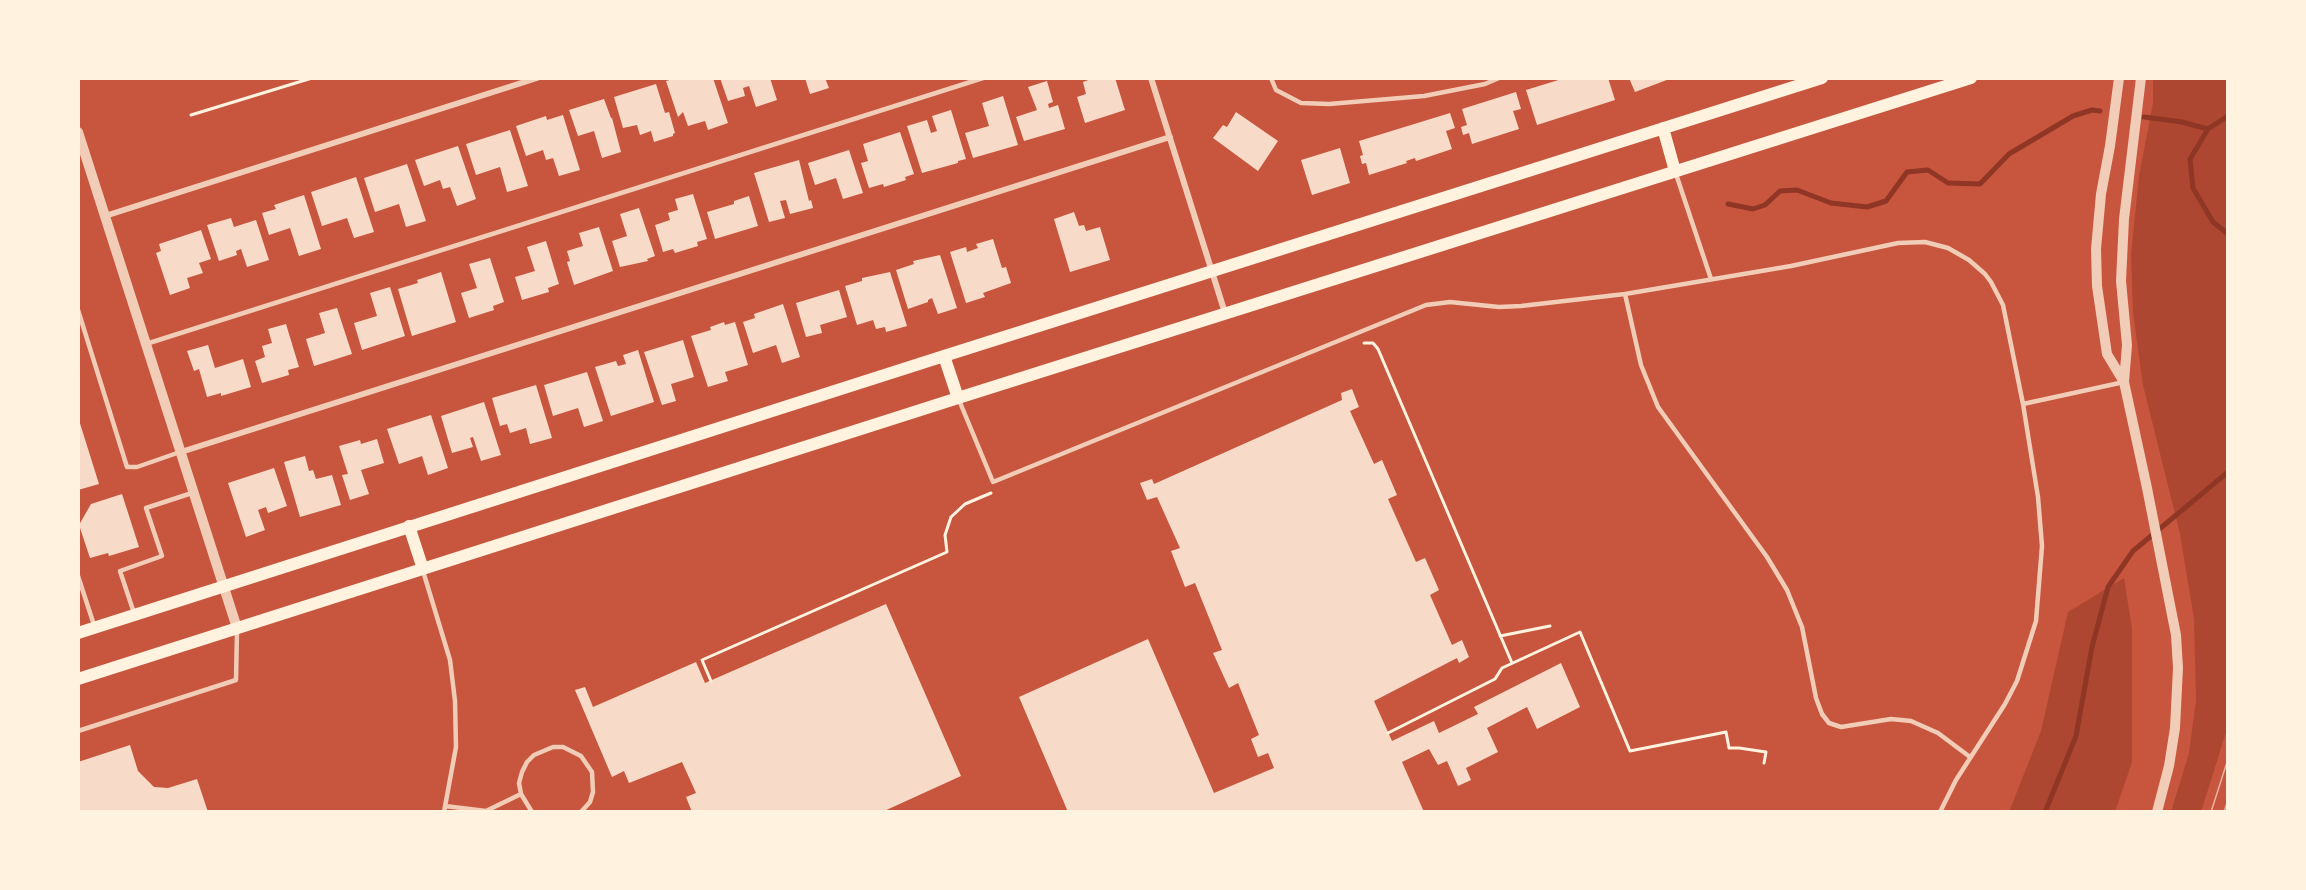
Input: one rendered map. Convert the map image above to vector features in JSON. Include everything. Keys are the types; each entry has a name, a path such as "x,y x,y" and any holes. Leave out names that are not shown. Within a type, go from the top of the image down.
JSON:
{"main road":[{"path":"78,633 1822,78"},
{"path":"78,679 1971,78"},
{"path":"1663,128 1676,171"},
{"path":"944,356 958,398"},
{"path":"409,526 423,569"}],"street":[{"path":"105,216 537,78"},
{"path":"1151,78 1225,313"},
{"path":"2119,78 2110,146 2100,194 2096,249 2097,286 2107,354 2124,382"},
{"path":"2141,78 2122,240 2121,281 2127,345 2124,382 2148,488 2176,635 2177,709 2169,766 2157,812"},
{"path":"78,132 237,628"},
{"path":"181,452 1170,137"}],"lane":[{"path":"146,344 983,78"},
{"path":"1271,78 1276,90 1301,103 1329,104 1424,96 1485,84 1499,78"},
{"path":"1676,171 1711,279"},
{"path":"958,398 993,482 1426,305 1450,302 1511,307 1625,294 1791,266 1898,243 1912,241 1937,244 1969,260 1985,274 1996,290 2006,315 2023,405 2041,530 2036,621 2024,662 2014,687 1970,757 1940,812"},
{"path":"1625,294 1641,365 1658,407 1767,557 1787,590 1802,627 1816,698 1822,714 1829,723 1841,728 1891,719 1911,721 1938,733 1970,757"},
{"path":"78,310 127,467 137,467 181,452"},
{"path":"2023,405 2124,382"},
{"path":"135,615 120,571 162,556 146,508 194,492"},
{"path":"423,569 450,660 455,701 456,747 445,809 486,811 520,794"},
{"path":"78,576 95,628"},
{"path":"78,731 236,680 237,628"},
{"path":"532,812 520,794 519,783 527,762 543,750 563,747 581,756 592,772 593,792 590,802 581,812"}],"path":[{"path":"191,115 312,78"},
{"path":"1358,345 1368,342 1378,349 1512,663"},
{"path":"711,681 702,660 947,552 945,535 955,513 965,504 1001,489"},
{"path":"1500,636 1550,626"},
{"path":"1388,733 1496,679 1502,668 1580,632 1630,751 1726,732 1729,748 1766,752 1764,763"}],"shaded area":[{"path":"2153,78 2228,78 2228,726 2201,812 2171,812 2189,753 2196,700 2194,619 2180,534 2143,385 2133,313 2131,255 2139,176 2153,103"},
{"path":"2124,578 2132,629 2132,762 2115,812 2009,812 2041,731 2068,612"}],"building":[{"path":"677,78 713,78 728,123 708,130 705,121 688,126 683,112 678,117 666,81"},
{"path":"720,78 770,78 777,100 756,107 749,86 743,88 745,96 728,101"},
{"path":"805,78 825,78 829,88 810,94"},
{"path":"1094,78 1115,78 1125,110 1085,123 1077,97 1086,94 1083,82"},
{"path":"1565,78 1608,78 1615,100 1537,125 1526,90"},
{"path":"1629,78 1672,78 1635,92"},
{"path":"1047,81 1053,102 1048,104 1049,108 1058,105 1065,129 1024,141 1016,117 1037,110 1028,87"},
{"path":"656,84 665,113 669,112 675,133 673,136 654,142 651,131 640,135 637,125 623,128 614,97"},
{"path":"1516,92 1521,109 1513,111 1519,129 1472,144 1469,133 1463,135 1461,127 1467,125 1462,109"},
{"path":"1003,96 1018,145 973,158 965,133 989,126 982,103"},
{"path":"604,99 612,118 621,152 602,158 594,131 578,136 569,110"},
{"path":"951,110 966,159 922,173 907,126 927,120 931,133 937,131 932,116"},
{"path":"1236,112 1278,141 1258,171 1213,138 1223,125 1227,127"},
{"path":"1450,113 1455,128 1446,131 1452,149 1416,161 1415,158 1406,161 1407,163 1369,175 1366,163 1362,164 1360,156 1363,155 1359,141"},
{"path":"563,115 580,170 559,176 553,158 546,160 543,150 526,156 516,126 546,116 547,120"},
{"path":"510,130 528,186 507,192 500,167 476,175 466,144"},
{"path":"900,132 914,174 905,177 906,180 884,187 883,184 869,188 861,163 868,161 863,144"},
{"path":"458,146 476,199 457,206 450,187 443,189 440,180 424,186 415,160"},
{"path":"1340,148 1350,183 1312,195 1301,160"},
{"path":"849,150 863,193 843,199 836,178 815,185 808,163"},
{"path":"799,160 809,201 811,200 813,208 790,214 786,200 780,201 785,218 769,222 754,173"},
{"path":"407,164 426,221 406,227 399,204 375,212 364,178"},
{"path":"356,177 374,232 354,238 347,218 322,226 311,192"},
{"path":"693,194 707,239 697,242 698,246 675,253 673,249 663,252 655,225 670,220 668,213 678,210 675,199"},
{"path":"304,195 321,249 299,256 290,228 269,235 262,213 276,209 274,205"},
{"path":"749,196 758,226 715,239 707,212 734,204 734,201"},
{"path":"639,208 655,256 647,259 648,261 620,267 612,241 627,236 620,214"},
{"path":"1074,212 1079,226 1084,225 1086,231 1100,227 1110,260 1070,272 1054,219"},
{"path":"231,218 234,227 256,220 269,260 247,267 241,249 236,251 237,255 219,261 207,225"},
{"path":"599,227 613,271 574,285 567,262 570,261 567,251 583,246 579,233"},
{"path":"201,230 211,259 199,263 203,273 187,278 190,288 170,295 156,253 161,251 159,244"},
{"path":"993,239 1002,268 1006,267 1011,283 983,293 985,297 966,303 950,252 966,247 967,252 978,248 976,244"},
{"path":"546,241 559,284 548,288 549,292 522,300 515,277 535,271 527,247"},
{"path":"940,255 957,308 938,314 932,298 928,302 908,309 896,270 914,264 913,261"},
{"path":"490,258 504,302 493,306 494,310 469,318 461,293 477,288 469,264"},
{"path":"441,272 456,322 412,336 398,289"},
{"path":"890,272 907,326 886,332 885,327 876,329 873,320 857,325 845,286 862,281 862,278"},
{"path":"390,287 405,336 362,350 354,323 377,316 370,293"},
{"path":"839,290 847,317 820,325 822,333 806,337 796,303"},
{"path":"783,304 800,357 782,363 776,345 753,353 743,322 755,318 754,314"},
{"path":"337,308 352,354 314,366 306,339 325,333 319,313"},
{"path":"724,322 725,325 735,322 748,365 725,372 728,381 708,387 691,336 711,330 710,327"},
{"path":"286,324 299,367 288,370 289,375 262,383 255,361 265,357 262,346 272,343 268,329"},
{"path":"683,340 694,377 671,384 676,401 662,405 644,352"},
{"path":"208,345 215,368 243,359 251,387 221,396 221,393 207,397 199,369 194,371 187,351"},
{"path":"638,350 654,402 611,416 595,367 616,361 618,366 626,364 623,355"},
{"path":"587,372 603,421 584,427 578,408 553,416 544,385"},
{"path":"536,385 552,438 530,444 526,428 510,433 507,424 500,426 492,398"},
{"path":"1352,389 1359,407 1350,411 1374,464 1382,460 1397,495 1388,499 1416,562 1425,558 1439,590 1430,595 1452,645 1462,640 1469,657 1459,663 1457,658 1374,701 1392,741 1434,721 1439,733 1478,714 1474,707 1561,663 1580,707 1537,729 1527,707 1487,728 1498,752 1466,768 1471,780 1458,786 1447,761 1438,765 1429,749 1402,762 1424,812 1068,812 1019,697 1148,639 1214,793 1274,768 1268,753 1258,757 1251,739 1259,735 1238,683 1229,688 1213,653 1222,650 1195,583 1185,587 1171,551 1180,548 1157,497 1147,500 1140,483 1152,479 1154,484 1342,400 1341,393"},
{"path":"484,402 501,455 481,461 473,437 470,438 473,447 452,453 441,416"},
{"path":"431,415 448,468 428,475 422,456 399,464 387,429"},
{"path":"78,417 99,484 78,490"},
{"path":"377,439 384,463 361,470 369,494 350,500 342,475 348,474 339,446 360,440 361,444"},
{"path":"305,456 309,471 313,470 316,479 332,475 341,505 300,517 284,462"},
{"path":"274,468 287,506 268,513 266,507 258,510 265,530 246,537 228,483"},
{"path":"122,494 139,547 109,556 108,553 90,558 79,525 91,504"},
{"path":"886,604 961,776 882,812 692,812 686,797 696,793 682,762 629,783 624,771 612,777 575,690 585,687 593,707 696,662 705,683"},
{"path":"130,745 138,771 154,787 168,788 197,779 208,812 78,812 78,762"}],"waterway":[{"path":"1728,204 1753,209 1765,205 1780,191 1797,190 1831,203 1867,207 1886,201 1907,172 1928,170 1948,183 1980,184 2009,154 2073,116 2092,110 2100,111"},
{"path":"2228,116 2208,129 2190,159 2193,188 2213,222 2228,234"},
{"path":"2144,117 2182,122 2208,129"},
{"path":"2045,812 2076,736 2092,647 2108,587 2133,551 2228,472"}],"tram line":[{"path":"2211,812 2228,759"},
{"path":"2224,812 2228,800"}]}
